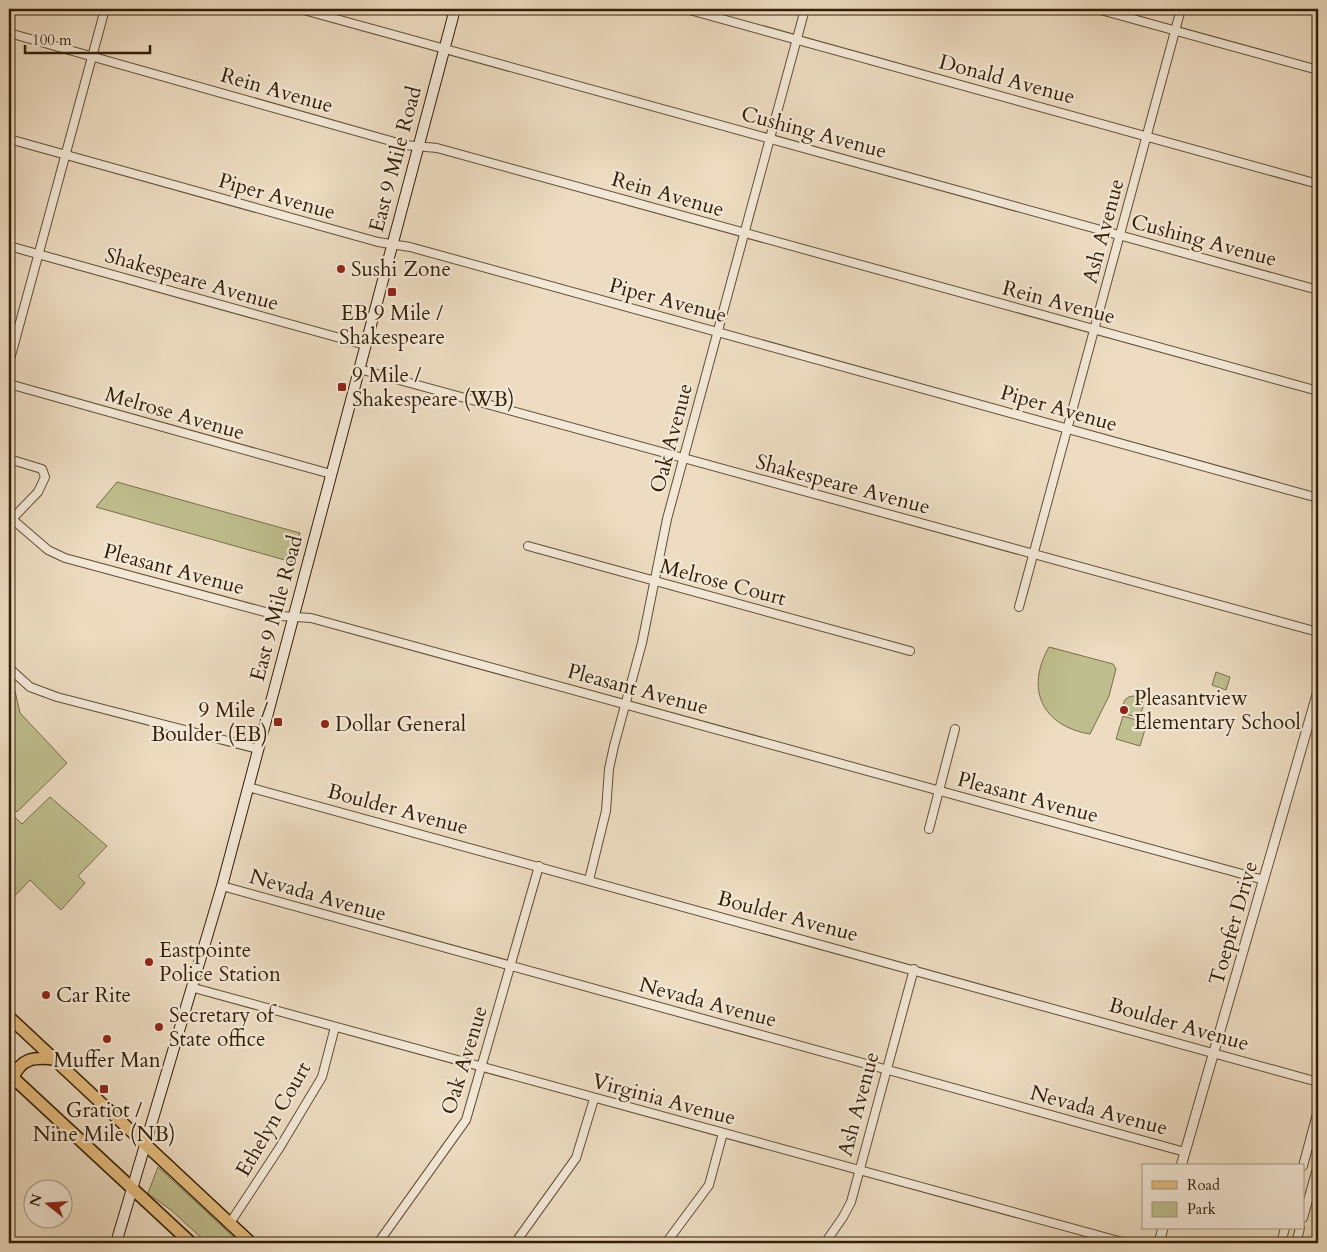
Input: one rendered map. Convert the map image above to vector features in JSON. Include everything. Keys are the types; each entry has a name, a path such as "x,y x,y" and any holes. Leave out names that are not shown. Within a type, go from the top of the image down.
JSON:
{"main road":[{"name":"East 9 Mile Road","path":"116,1243 194,988 455,9"},
{"path":"9,1017 251,1243"},
{"path":"54,1059 40,1057 27,1060 11,1076 191,1243"}],"street":[{"path":"9,363 105,9"},
{"name":"Cushing Avenue","path":"300,9 1318,290"},
{"name":"Donald Avenue","path":"686,9 1318,184"},
{"name":"Oak Avenue","path":"589,880 606,811 609,769 655,581 667,519 805,9"},
{"path":"1096,9 1318,70"},
{"name":"Ash Avenue","path":"1019,608 1181,9"},
{"name":"Rein Avenue","path":"9,33 404,145 437,148 1318,391"},
{"name":"Piper Avenue","path":"9,139 378,242 392,243 1318,498"},
{"name":"Shakespeare Avenue","path":"9,246 365,345"},
{"name":"Shakespeare Avenue","path":"359,369 1318,632"},
{"name":"Melrose Avenue","path":"9,384 331,474"},
{"path":"9,459 42,469 45,477 38,492 10,521"},
{"name":"Pleasant Avenue","path":"10,521 55,554 280,616 311,618 1264,880"},
{"name":"Melrose Court","path":"528,546 910,651"},
{"path":"9,668 30,687 42,692 258,749"},
{"name":"Toepfer Drive","path":"1182,1164 1318,691"},
{"path":"930,829 955,729"},
{"name":"Boulder Avenue","path":"248,787 914,969 1318,1082"},
{"name":"Oak Avenue","path":"378,1243 466,1120 539,866"},
{"name":"Nevada Avenue","path":"222,886 1185,1152"},
{"name":"Ash Avenue","path":"825,1243 843,1217 850,1202 914,969"},
{"name":"Virginia Avenue","path":"194,988 594,1099 1126,1243"},
{"name":"Ethelyn Court","path":"230,1224 280,1147 322,1077 335,1027"},
{"path":"515,1243 576,1158 594,1099"},
{"path":"1304,1164 1318,1110"},
{"path":"666,1243 709,1185 723,1133"},
{"path":"1304,1215 1318,1166"},
{"path":"1158,1243 1162,1230"},
{"path":"1281,1243 1284,1230"},
{"path":"1296,1243 1299,1230"}],"green space":[{"path":"117,482 300,533 292,562 96,507"},
{"path":"1049,647 1113,664 1116,669 1109,696 1090,734 1073,730 1060,723 1042,703 1039,691 1039,677 1042,662"},
{"path":"1216,672 1230,677 1226,690 1212,685"},
{"path":"9,684 15,691 20,713 67,763 17,812 9,803"},
{"path":"1133,696 1140,699 1143,706 1140,713 1133,716 1126,713 1123,706 1126,699"},
{"path":"1123,716 1147,723 1140,746 1116,739"},
{"path":"50,797 107,846 78,876 85,883 61,910 30,880 9,902 9,812 22,824"},
{"path":"158,1167 240,1243 207,1243 171,1210 150,1195 148,1193"}],"place":[{"name":"Sushi Zone","path":"341,269"},
{"name":"EB 9 Mile / Shakespeare","path":"392,292"},
{"name":"9 Mile / Shakespeare (WB)","path":"342,387"},
{"name":"Pleasantview Elementary School","path":"1124,710"},
{"name":"9 Mile / Boulder (EB)","path":"278,722"},
{"name":"Dollar General","path":"325,724"},
{"name":"Eastpointe Police Station","path":"149,962"},
{"name":"Car Rite","path":"46,995"},
{"name":"Secretary of State office","path":"159,1027"},
{"name":"Muffer Man","path":"107,1039"},
{"name":"Gratiot / Nine Mile (NB)","path":"104,1089"}]}
